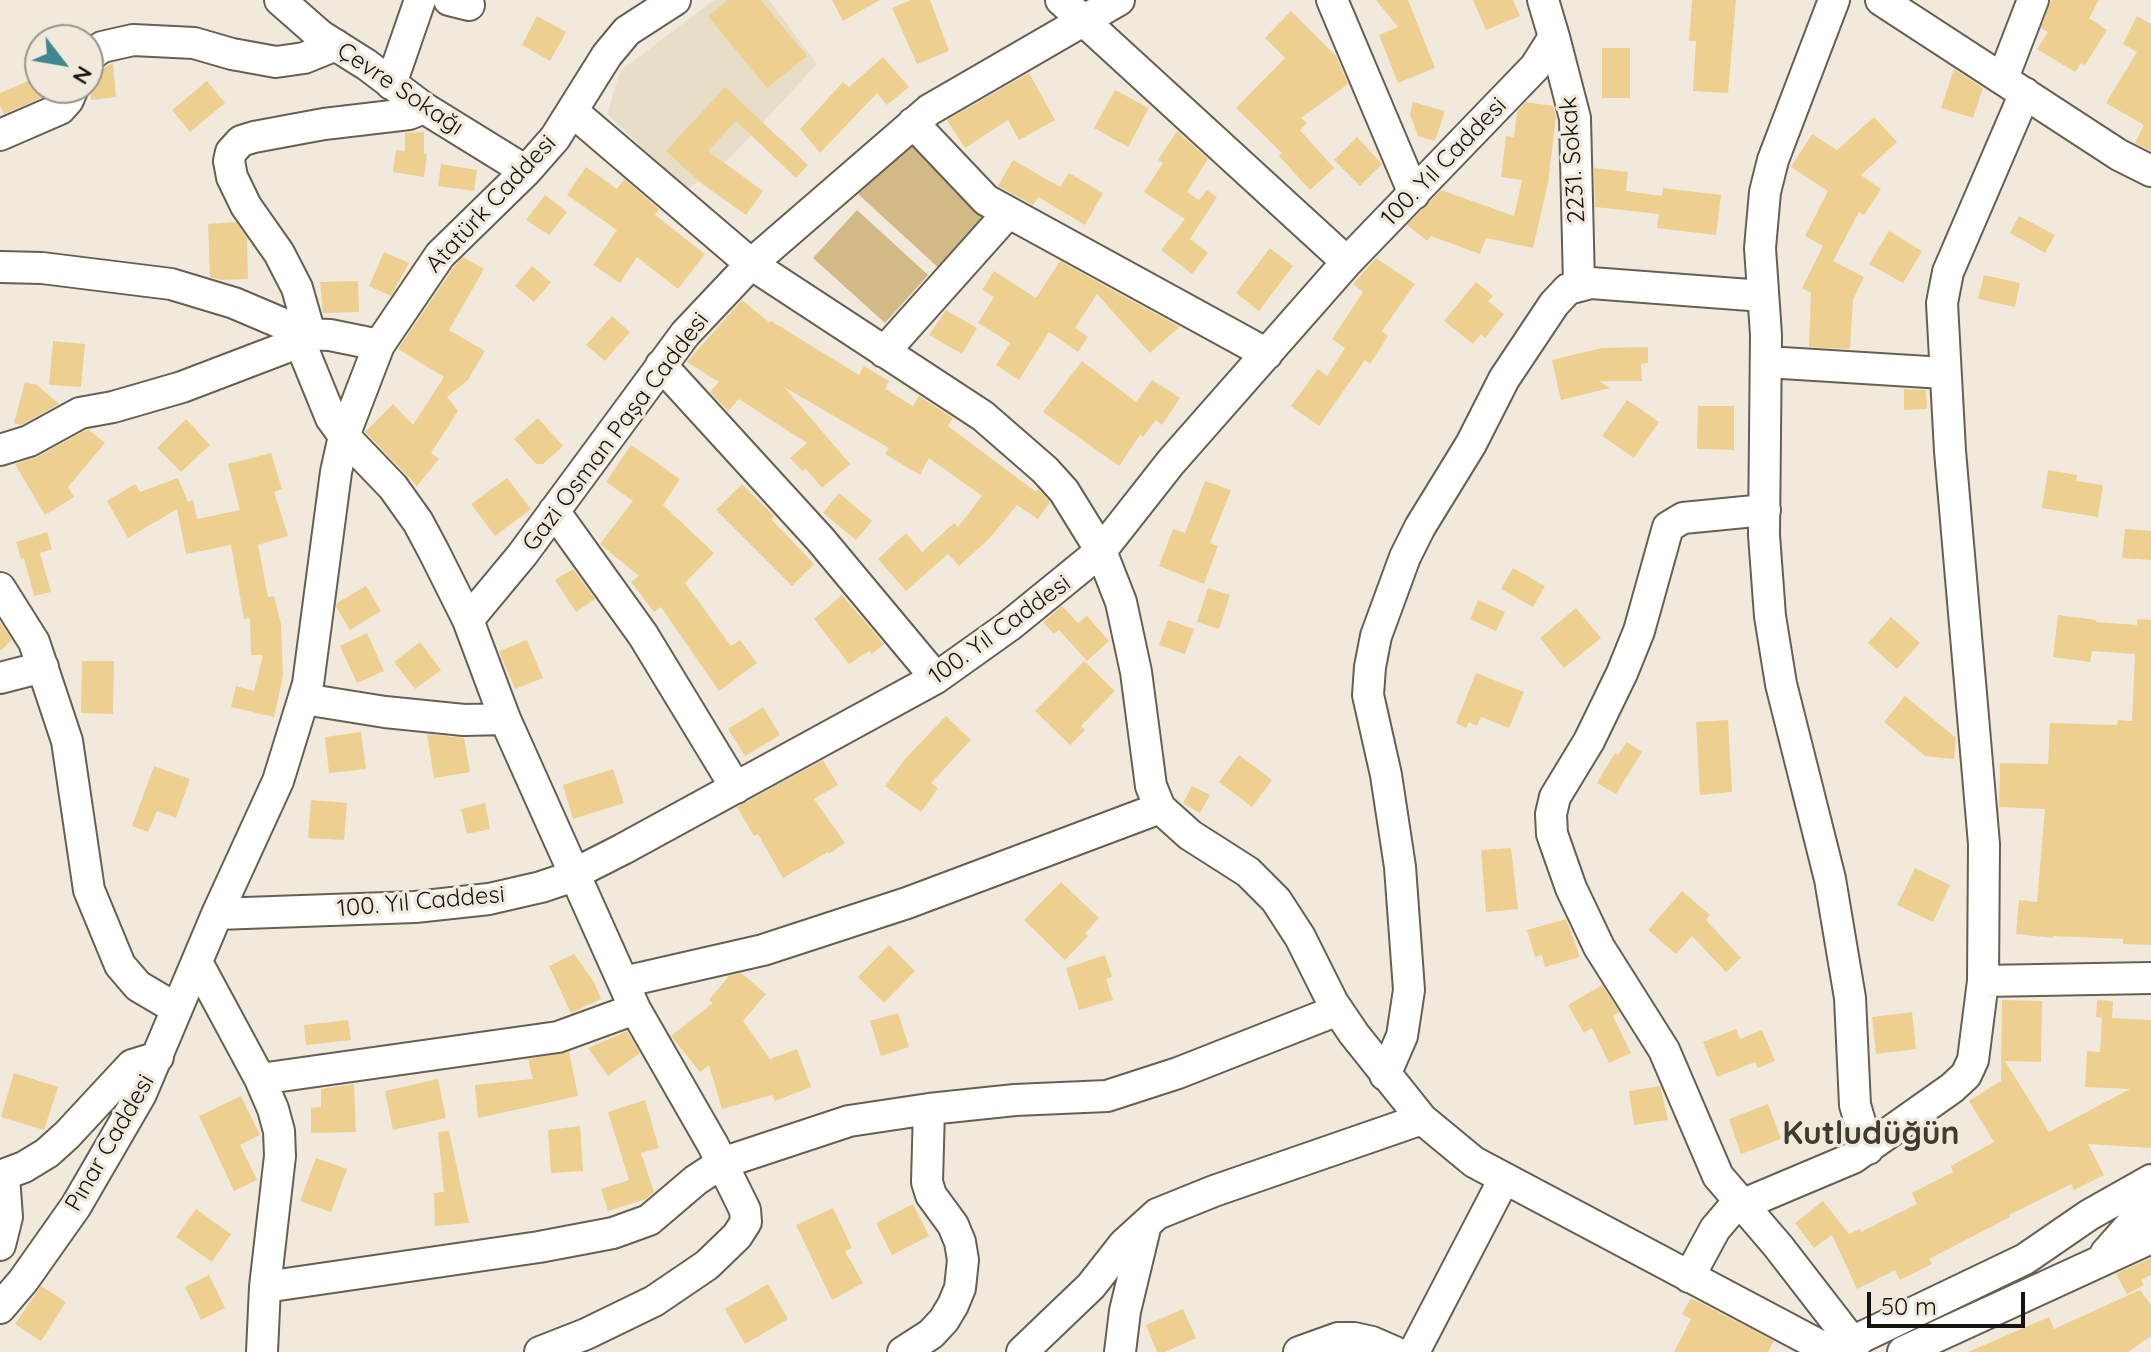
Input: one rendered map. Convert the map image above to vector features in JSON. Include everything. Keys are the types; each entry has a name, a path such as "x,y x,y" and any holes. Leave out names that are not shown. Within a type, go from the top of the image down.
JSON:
{"street":[{"name":"Çevre Sokağı","path":"280,0 302,22 424,108 526,171"},
{"path":"391,84 420,0"},
{"name":"Atatürk Caddesi","path":"304,699 336,472 344,436 379,345 440,255 526,171 555,138 607,55 627,31 675,0"},
{"path":"1061,0 1347,262"},
{"name":"Gazi Osman Paşa Caddesi","path":"468,620 522,555 685,334 751,264 913,123 964,89 1119,0"},
{"path":"1332,0 1414,194"},
{"path":"1543,0 1554,37"},
{"path":"1834,0 1773,160 1765,192 1760,248 1766,362 1764,535 1770,616 1781,684 1821,835 1833,894 1850,998 1855,1105 1868,1149"},
{"path":"1881,0 2119,155 2151,171"},
{"path":"1689,1277 1715,1229 1732,1209 1821,1173 1868,1149 1966,1075 1973,1060 1983,981 1984,844 1944,373 1942,303 1945,280 2014,86 2033,0"},
{"name":"100. Yıl Caddesi","path":"217,914 415,907 489,899 541,887 575,873 736,788 936,678 1009,626 1101,551 1171,462 1347,262 1535,67 1554,37"},
{"name":"2231. Sokak","path":"1554,37 1575,118 1579,284"},
{"path":"104,47 133,40 194,43 276,62 304,58 336,45"},
{"path":"0,135 60,109 64,104"},
{"path":"424,108 400,116 324,124 241,141 231,152 232,177 246,206 279,253 297,288 307,323 303,338 327,410 344,436 393,487 418,522 468,620 505,719 635,1009 745,1210 746,1222 737,1236 707,1265 654,1301 540,1352"},
{"path":"572,111 751,264 983,416 1045,470 1077,508 1113,578 1127,625 1136,672 1151,786 1160,808 1190,835 1248,872 1276,900 1300,937 1338,1010 1385,1075 1422,1119 1474,1162 1504,1179 1689,1277 1843,1349"},
{"path":"913,123 976,191 1008,213 1157,291 1267,354"},
{"path":"884,352 1008,213"},
{"path":"0,267 42,268 171,284 234,303 303,338"},
{"path":"1385,1075 1402,1036 1409,990 1402,928 1400,867 1386,775 1368,695 1376,636 1410,547 1471,444 1504,379 1554,304 1568,289 1591,283 1763,296"},
{"path":"0,450 29,441 80,413 182,387 303,338 330,335 379,345"},
{"path":"1766,362 1944,373"},
{"path":"661,365 820,539 936,678"},
{"path":"1765,510 1683,518 1668,527 1639,631 1622,673 1596,730 1555,797 1551,814 1552,834 1571,888 1593,935 1664,1050 1709,1159 1726,1189 1778,1246 1843,1349"},
{"path":"554,511 643,635 736,788"},
{"path":"0,588 34,642 67,741 89,890 120,965 138,986 177,1009"},
{"path":"0,678 43,667"},
{"path":"304,699 464,720 505,719"},
{"name":"Pınar Caddesi","path":"0,1308 76,1206 141,1094 217,914 278,781 304,699"},
{"path":"623,982 778,945 907,903 1160,808"},
{"path":"198,964 260,1079 279,1131 280,1156 265,1287 262,1352"},
{"path":"1983,981 2151,978"},
{"path":"260,1079 558,1037 635,1009"},
{"path":"265,1287 539,1247 613,1233 649,1220 696,1180 722,1163 849,1121 1015,1100 1107,1096 1178,1073 1338,1010"},
{"path":"0,1245 7,1217 2,1176 47,1153 132,1065 158,1057"},
{"path":"903,1352 931,1334 944,1320 953,1305 963,1260 957,1234 931,1195 927,1182 929,1109"},
{"path":"1022,1352 1091,1286 1124,1244 1157,1214 1422,1119"},
{"path":"1414,1352 1504,1179"},
{"path":"1843,1349 2025,1259 2089,1215 2151,1180"},
{"path":"2097,1263 2151,1202"},
{"path":"1120,1352 1125,1311 1146,1224"},
{"path":"1903,1352 2151,1238"},
{"path":"1299,1352 1338,1338 1354,1338 1395,1352"}],"shaded area":[{"path":"714,0 769,0 817,64 731,157 687,190 607,114 620,71"},
{"path":"913,142 989,220 942,271 858,194"},
{"path":"857,210 928,275 885,323 813,258"}],"building":[{"path":"728,0 761,0 807,56 767,88 708,16"},
{"path":"832,0 880,0 843,21"},
{"path":"911,0 930,0 949,51 917,64 892,8"},
{"path":"1376,0 1408,0 1435,68 1398,83 1379,35 1398,27"},
{"path":"1473,0 1513,0 1520,16 1486,30"},
{"path":"1692,0 1736,0 1728,93 1693,91 1696,41 1689,41"},
{"path":"2051,0 2099,0 2089,18 2107,30 2085,65 2081,63 2075,72 2037,49 2048,32 2041,28"},
{"path":"1291,11 1336,56 1348,84 1301,118 1307,123 1300,130 1334,168 1310,190 1279,156 1282,153 1236,108 1285,58 1265,38"},
{"path":"537,16 566,32 550,61 522,45"},
{"path":"2137,16 2151,24 2151,151 2135,143 2144,125 2106,103 2137,52 2123,44"},
{"path":"1602,48 1630,48 1630,98 1602,98"},
{"path":"883,57 909,87 887,105 877,93 820,153 800,129 843,82 849,87"},
{"path":"113,63 116,97 104,98 104,68"},
{"path":"1954,69 1983,88 1973,118 1941,108"},
{"path":"1029,73 1055,120 1019,140 1008,120 965,148 947,120"},
{"path":"207,81 225,103 190,132 172,110"},
{"path":"24,83 24,104 27,104 4,114 0,106 0,93"},
{"path":"725,87 808,165 796,178 736,121 708,151 763,191 746,215 701,183 666,151"},
{"path":"1115,90 1149,108 1128,147 1094,128"},
{"path":"1413,102 1445,111 1435,141 1418,136 1410,114"},
{"path":"1526,102 1553,106 1556,117 1548,183 1533,248 1486,238 1480,254 1431,236 1427,241 1407,225 1441,190 1514,216 1522,180 1501,177 1506,136 1514,137 1517,112"},
{"path":"1874,117 1897,142 1861,175 1881,189 1864,215 1859,212 1833,261 1864,277 1853,300 1850,349 1809,347 1811,293 1802,288 1823,246 1805,236 1828,191 1791,167 1812,134 1837,150"},
{"path":"1177,131 1208,159 1187,192 1199,200 1207,190 1217,197 1190,239 1208,253 1192,274 1161,250 1185,219 1144,192 1163,163 1158,160"},
{"path":"424,132 424,154 427,154 424,177 393,172 396,150 405,151 405,133"},
{"path":"1357,137 1382,164 1360,186 1334,160"},
{"path":"1013,160 1060,187 1069,173 1103,193 1085,225 1038,197 1033,205 998,186"},
{"path":"441,164 477,170 474,191 438,186"},
{"path":"586,167 617,189 624,179 659,209 655,215 705,254 678,289 637,257 620,283 593,265 617,230 567,195"},
{"path":"1594,168 1628,172 1626,191 1662,196 1663,188 1721,195 1716,235 1657,228 1659,214 1595,207"},
{"path":"545,195 567,212 549,235 526,220"},
{"path":"2019,216 2055,235 2045,253 2010,233"},
{"path":"236,222 247,238 248,279 221,280 210,277 208,224"},
{"path":"1889,231 1922,251 1903,283 1869,264"},
{"path":"1270,248 1293,266 1259,311 1236,293"},
{"path":"384,252 409,263 391,296 369,286"},
{"path":"463,257 484,269 449,330 485,351 468,380 447,397 458,411 431,453 439,459 417,486 365,432 393,404 413,425 444,377 398,349"},
{"path":"1376,258 1415,284 1382,331 1388,336 1370,364 1365,360 1319,426 1291,406 1318,369 1327,376 1345,348 1332,339 1363,292 1353,284"},
{"path":"1060,261 1179,327 1150,353 1097,294 1075,328 1088,337 1078,352 1049,332 1019,380 996,365 1010,343 978,323 994,297 982,290 994,271 1036,298"},
{"path":"532,266 551,282 534,302 515,286"},
{"path":"1984,275 2020,283 2015,307 1978,299"},
{"path":"358,281 359,312 323,313 320,282"},
{"path":"1476,282 1493,296 1488,301 1504,314 1485,338 1481,334 1473,344 1444,321"},
{"path":"742,300 770,323 859,375 864,366 889,381 885,389 913,406 919,396 953,418 948,426 1036,492 1038,489 1050,502 1038,519 1017,505 990,538 959,566 948,554 906,591 878,559 906,533 922,552 954,523 958,527 982,496 929,458 920,475 885,454 889,448 784,387 850,464 822,488 806,469 802,471 790,458 807,443 739,399 728,411 710,392 719,382 687,362"},
{"path":"946,310 977,328 962,354 929,335"},
{"path":"612,316 630,332 605,361 586,345"},
{"path":"53,341 85,344 81,387 49,385"},
{"path":"1648,347 1648,363 1641,364 1642,381 1599,381 1610,388 1561,400 1552,360 1602,348"},
{"path":"1082,361 1136,402 1152,380 1180,398 1162,425 1156,420 1143,437 1140,435 1119,466 1043,412"},
{"path":"25,382 37,385 59,404 21,425 14,423"},
{"path":"1904,389 1926,390 1927,409 1904,410"},
{"path":"1627,400 1659,422 1634,458 1602,436"},
{"path":"1698,406 1734,406 1734,450 1697,449"},
{"path":"538,418 563,446 543,464 536,464 514,439"},
{"path":"186,419 210,445 181,472 157,448"},
{"path":"86,430 105,443 68,487 74,497 45,515 15,464 37,457"},
{"path":"631,445 680,479 663,505 714,553 685,583 731,646 740,640 757,663 719,691 661,607 654,612 631,582 639,576 600,544 633,501 606,482"},
{"path":"271,453 282,489 274,492 288,536 258,545 268,597 274,596 281,624 283,676 274,717 231,707 236,686 254,691 263,655 251,655 250,618 244,619 231,545 186,554 177,509 128,538 107,501 135,484 140,492 178,478 188,502 193,500 197,519 240,510 228,464"},
{"path":"2048,470 2077,475 2076,481 2103,485 2098,517 2042,508"},
{"path":"507,478 531,509 495,536 471,504"},
{"path":"1205,481 1231,490 1210,543 1218,546 1204,584 1159,566 1173,529 1185,533"},
{"path":"742,484 814,564 792,586 716,510"},
{"path":"839,493 872,521 856,540 823,513"},
{"path":"2125,529 2151,531 2151,560 2122,558"},
{"path":"47,532 52,549 40,553 51,592 34,596 24,558 21,559 16,542"},
{"path":"1513,568 1545,586 1533,607 1501,589"},
{"path":"573,569 595,599 576,612 555,580"},
{"path":"366,586 381,611 350,630 336,607 337,603"},
{"path":"1208,588 1230,595 1219,629 1197,622"},
{"path":"842,595 884,644 872,654 869,651 849,664 814,619"},
{"path":"1478,600 1505,612 1496,631 1470,619"},
{"path":"1062,606 1078,623 1087,616 1109,641 1087,661 1059,630 1054,634 1043,622"},
{"path":"1576,608 1601,638 1564,668 1540,638"},
{"path":"2058,615 2137,625 2137,619 2151,620 2151,945 2123,944 2123,939 2016,934 2019,900 2037,902 2045,809 1999,807 2000,763 2048,764 2050,723 2117,725 2118,720 2132,721 2135,654 2092,651 2090,662 2053,657"},
{"path":"1891,617 1920,643 1897,669 1868,643"},
{"path":"1168,620 1194,629 1185,654 1159,645"},
{"path":"0,622 12,640 0,651"},
{"path":"367,633 384,671 357,683 340,646"},
{"path":"527,640 543,678 515,689 499,651"},
{"path":"420,642 441,670 415,689 394,662"},
{"path":"82,661 114,661 113,714 81,713"},
{"path":"1084,661 1115,691 1081,726 1085,730 1070,745 1035,711"},
{"path":"1476,673 1524,692 1509,728 1481,717 1477,726 1469,722 1466,728 1456,723"},
{"path":"1905,696 1956,738 1954,759 1925,756 1884,722"},
{"path":"763,707 780,735 745,756 728,729"},
{"path":"946,716 971,740 931,783 938,788 921,812 885,786 905,759"},
{"path":"1728,720 1732,792 1700,795 1696,722"},
{"path":"361,732 366,769 329,773 325,737"},
{"path":"427,734 464,738 470,772 434,778"},
{"path":"1627,742 1642,752 1616,794 1597,783 1615,753 1618,755"},
{"path":"1239,755 1272,780 1252,807 1219,782"},
{"path":"823,760 838,785 814,799 845,843 783,878 758,834 754,836 737,807"},
{"path":"154,766 190,779 176,818 157,811 148,832 132,826"},
{"path":"613,769 624,803 573,819 563,785"},
{"path":"1192,786 1210,795 1200,813 1183,803"},
{"path":"311,800 347,803 344,840 308,838"},
{"path":"485,803 490,829 467,834 461,809"},
{"path":"1511,848 1518,909 1486,912 1481,850"},
{"path":"1915,868 1950,885 1933,922 1897,905"},
{"path":"1061,882 1099,918 1085,933 1088,936 1065,960 1024,920"},
{"path":"1682,891 1710,915 1706,920 1741,958 1726,972 1692,936 1676,954 1648,930"},
{"path":"1566,919 1580,957 1545,967 1542,955 1535,957 1527,930"},
{"path":"889,945 915,971 884,1003 858,977"},
{"path":"574,954 594,982 601,999 571,1013 549,966"},
{"path":"1105,955 1112,977 1106,979 1113,1000 1079,1010 1066,968"},
{"path":"741,973 766,994 743,1021 770,1059 797,1049 811,1087 775,1101 772,1095 722,1109 709,1065 700,1072 671,1036 713,1003 709,1000 729,976"},
{"path":"1602,985 1619,1012 1613,1016 1631,1053 1609,1063 1592,1028 1584,1033 1568,1005"},
{"path":"2002,1000 2042,1001 2041,1062 2005,1061 2049,1132 2130,1089 2085,1087 2087,1051 2100,1052 2102,1018 2096,1017 2097,1000 2113,1001 2112,1018 2151,1020 2151,1148 2088,1144 2104,1175 2074,1190 2071,1184 2009,1215 1929,1259 1932,1264 1900,1280 1895,1270 1857,1289 1832,1235 1814,1248 1795,1223 1823,1201 1849,1234 1860,1229 1861,1232 1917,1204 1912,1193 1953,1172 1951,1166 1994,1142 1969,1101 2001,1081"},
{"path":"1912,1012 1916,1049 1876,1054 1872,1017"},
{"path":"898,1013 909,1047 881,1056 870,1021"},
{"path":"348,1020 351,1040 306,1045 304,1025"},
{"path":"1736,1029 1740,1039 1762,1030 1775,1061 1758,1068 1755,1062 1717,1077 1703,1042"},
{"path":"627,1031 640,1053 608,1076 588,1048"},
{"path":"569,1052 578,1096 478,1118 475,1085 533,1079 528,1059"},
{"path":"14,1073 58,1087 44,1130 1,1117"},
{"path":"438,1079 446,1118 393,1130 385,1091"},
{"path":"354,1084 356,1132 311,1133 311,1108 321,1107 321,1089"},
{"path":"1660,1086 1668,1120 1634,1125 1629,1091"},
{"path":"241,1096 260,1135 240,1145 257,1180 234,1191 199,1116"},
{"path":"645,1100 659,1148 641,1153 654,1192 646,1199 608,1211 601,1189 629,1180 608,1112"},
{"path":"1768,1104 1781,1139 1741,1154 1729,1119"},
{"path":"580,1126 583,1171 551,1173 548,1130"},
{"path":"449,1131 469,1223 435,1226 434,1193 444,1192 438,1132"},
{"path":"316,1158 347,1169 331,1212 300,1201"},
{"path":"913,1204 929,1236 892,1255 876,1223"},
{"path":"833,1208 852,1248 845,1251 863,1283 832,1300 796,1225"},
{"path":"196,1209 231,1234 212,1262 176,1237"},
{"path":"2151,1258 2151,1275 2141,1280 2144,1285 2127,1294 2116,1274"},
{"path":"209,1275 225,1308 201,1320 185,1287"},
{"path":"768,1284 788,1319 745,1344 725,1309"},
{"path":"41,1286 66,1302 41,1341 15,1324"},
{"path":"2140,1290 2151,1305 2151,1336 2128,1352 1968,1352 2049,1317 2054,1329"},
{"path":"1691,1298 1774,1341 1768,1352 1674,1352 1691,1319 1682,1314"},
{"path":"1183,1309 1196,1338 1165,1352 1157,1352 1146,1325"}],"district":[{"name":"Kutludüğün","path":"1871,1134"}]}
